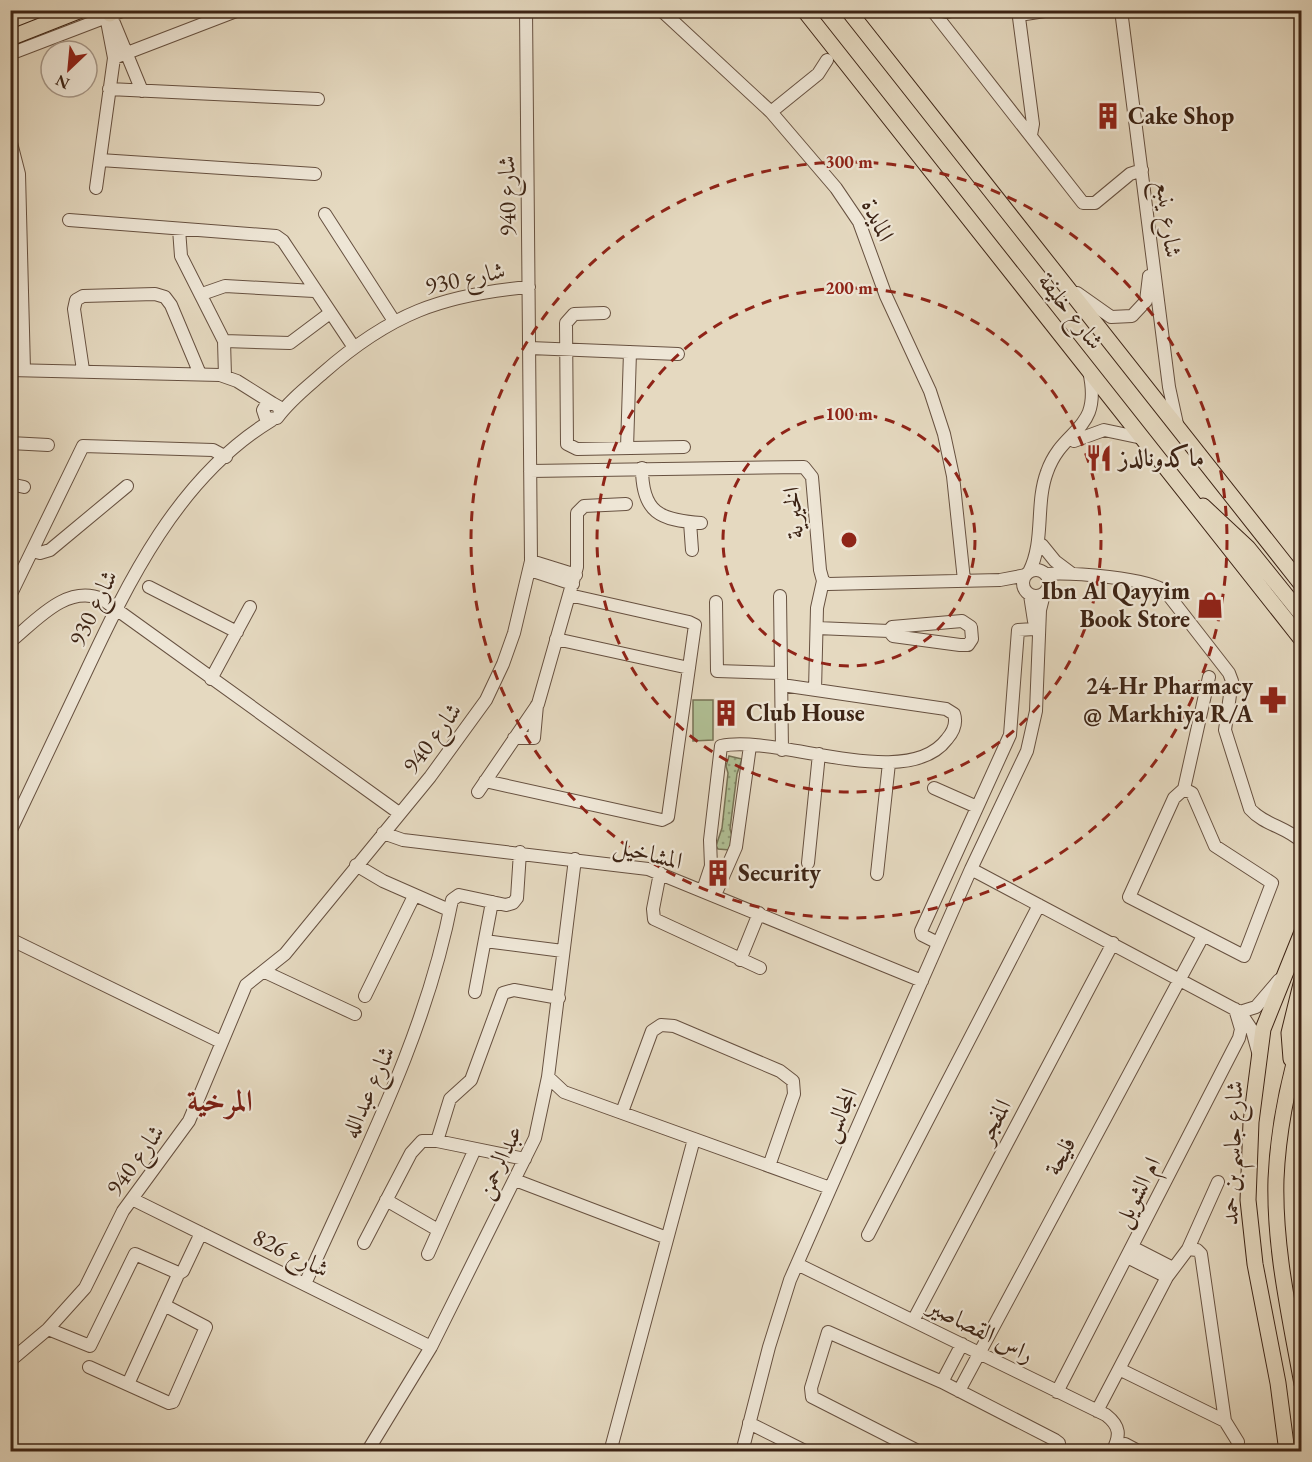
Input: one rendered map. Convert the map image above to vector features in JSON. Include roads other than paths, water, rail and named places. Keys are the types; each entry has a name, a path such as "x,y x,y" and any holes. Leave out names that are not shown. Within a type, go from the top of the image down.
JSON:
{"main road":[{"path":"10,38 81,10"},
{"path":"802,10 824,48 827,60"},
{"name":"شارع خليفة","path":"802,10 1302,640"},
{"name":"شارع خليفة","path":"848,10 1302,585"},
{"path":"1184,491 1208,509 1242,542 1302,615"},
{"name":"شارع جاسم بن حمد","path":"1287,1452 1278,1383 1255,1264 1248,1200 1251,1122 1259,1055 1267,1018 1302,932"},
{"path":"1292,1074 1289,1034 1302,980"},
{"name":"شارع جاسم بن حمد","path":"1302,1035 1280,1130 1276,1181 1282,1276 1302,1384"}],"street":[{"path":"10,54 125,10"},
{"name":"شارع 940","path":"10,1361 48,1329 85,1288 115,1225 189,1121 246,986 285,954 456,744 486,700 504,664 523,603 531,566 526,10"},
{"name":"المايدة","path":"661,10 771,112 836,188 859,222 886,296 930,391 944,434 954,477 964,580"},
{"path":"934,12 956,10"},
{"path":"1031,135 1033,124 1019,13 1051,10"},
{"name":"شارع ينبع","path":"1113,10 1132,124"},
{"name":"شارع ينبع","path":"1121,10 1132,124 1149,253 1169,387 1179,431"},
{"path":"114,58 236,11"},
{"path":"934,12 1080,200 1087,205 1095,203 1138,171"},
{"path":"110,14 142,91"},
{"path":"96,188 114,58 110,14"},
{"path":"771,112 818,74 827,60"},
{"path":"110,89 318,99"},
{"path":"10,139 19,174 24,370"},
{"path":"100,160 315,174"},
{"path":"325,214 394,321"},
{"path":"69,220 276,236 282,241 353,346"},
{"path":"178,229 181,256 224,341 225,376"},
{"name":"شارع ينبع","path":"1065,282 1111,317 1132,316 1140,309 1149,293 1149,253"},
{"path":"202,294 225,286 314,291"},
{"name":"شارع 930","path":"10,832 140,562 186,498 255,430 271,411 295,398 353,346 394,321 453,297 529,287"},
{"path":"83,370 74,309 76,300 84,296 155,294 165,297 171,305 200,374"},
{"path":"224,341 290,344 330,313"},
{"path":"604,313 571,315 566,323 567,444 574,449 684,447"},
{"path":"530,348 678,354"},
{"path":"627,448 630,352"},
{"path":"1027,592 1027,574 1036,553 1046,473 1059,449 1081,428 1089,415 1093,398 1089,369"},
{"path":"10,370 83,370 225,376 242,384 271,411"},
{"path":"1046,592 1050,582 1045,573 1042,545 1049,484 1062,452 1077,439 1097,431 1116,431 1142,438"},
{"path":"10,442 48,445"},
{"path":"10,596 83,446 213,450 226,457"},
{"name":"الخيرية","path":"530,471 799,466 808,469 812,477 820,570 823,580"},
{"path":"642,468 644,496 660,516 695,523 692,550"},
{"path":"10,484 24,487"},
{"path":"33,552 50,550 127,486"},
{"path":"531,566 573,584 692,623 695,628 670,813 666,819 482,787 537,704 573,584 578,559 576,519 579,508 626,504"},
{"path":"1042,545 1055,561 1072,574"},
{"path":"815,690 818,599 823,580 833,585 1000,580 1045,573 1145,582 1166,592 1229,673 1232,681 1225,730 1246,802 1256,816 1295,833 1302,842"},
{"path":"1000,580 1037,596 1072,574"},
{"path":"149,587 237,632"},
{"name":"المجالس","path":"1000,805 1028,728 1034,629 1027,592"},
{"name":"المجالس","path":"741,1452 775,1328 797,1264 971,869 1023,761 1034,728 1040,610 1046,592"},
{"path":"10,642 70,596 94,596 116,608 211,680 399,813"},
{"path":"780,596 782,750"},
{"path":"709,893 720,747 725,745 750,746 889,763 912,761 932,753 951,735 955,724 954,714 946,709 815,690 781,679 717,671 716,602"},
{"path":"211,680 250,607"},
{"path":"817,628 889,631 892,627 963,621 971,627 972,639 968,645 960,645 893,636 889,631"},
{"path":"938,943 922,935 921,932 1012,728 1018,630 1034,629"},
{"path":"556,639 689,668"},
{"path":"1184,789 1192,793 1215,846 1272,883 1244,956 1129,897 1174,798 1184,789 1209,677"},
{"path":"709,893 733,854 738,839 750,746"},
{"path":"808,863 819,754"},
{"path":"877,874 889,763"},
{"path":"934,788 977,807"},
{"name":"المشاخيل","path":"383,833 403,840 575,859 637,867 660,873 922,981"},
{"path":"356,866 414,896 449,910 452,900 459,895 506,905 515,901 520,852"},
{"path":"711,853 723,858 733,854"},
{"name":"عبدالرحمن","path":"372,1450 431,1347 535,1138 545,1099 575,859"},
{"path":"971,869 1238,1010 1252,1029 1259,1055"},
{"path":"660,873 653,909 654,919 760,968"},
{"path":"365,996 414,896"},
{"path":"475,992 492,902"},
{"path":"868,1235 1040,905"},
{"name":"شارع عبدالله","path":"305,1284 413,1041 426,1004 449,910"},
{"path":"740,960 759,913"},
{"name":"فليحة","path":"959,1391 1203,936"},
{"path":"10,939 221,1042"},
{"path":"485,941 563,951"},
{"name":"المفجر","path":"914,1319 1113,943"},
{"path":"264,972 355,1014"},
{"path":"1238,1010 1256,1007 1285,974"},
{"path":"437,1141 450,1099 457,1090 468,1085 473,1076 502,993 514,990 559,998"},
{"name":"ام الشويل","path":"1057,1392 1239,1038 1241,1029 1238,1010"},
{"path":"622,1112 652,1031 661,1025 674,1026 780,1071 793,1081 794,1094 769,1166"},
{"path":"548,1077 558,1088 572,1094 830,1188"},
{"path":"545,1099 557,1094 572,1094"},
{"path":"610,1452 694,1139"},
{"path":"364,1243 415,1147 422,1142 437,1141 474,1151 525,1159"},
{"path":"428,1254 474,1151"},
{"path":"516,1179 667,1238"},
{"path":"1097,1411 1170,1273 1188,1249 1218,1182"},
{"name":"شارع 826","path":"132,1199 431,1347"},
{"path":"386,1200 438,1230"},
{"path":"48,1329 90,1346 135,1254 176,1272 183,1271 198,1231"},
{"path":"1188,1249 1197,1250 1201,1254 1225,1421 1238,1442"},
{"path":"1130,1252 1170,1273"},
{"name":"راس القصاصير","path":"797,1264 914,1319 1106,1415 1117,1426 1119,1433 1112,1452"},
{"path":"128,1384 164,1305 176,1272"},
{"path":"89,1367 171,1403 206,1330 202,1323 164,1305"},
{"path":"920,1452 812,1397 811,1388 826,1333 833,1332 942,1382 1055,1440 1059,1443 1058,1452"},
{"path":"942,1382 962,1344"},
{"path":"1119,1369 1225,1421"},
{"path":"749,1423 807,1452"},
{"path":"1125,1444 1140,1452"}],"place":[{"name":"Cake Shop","path":"1108,116"},
{"name":"ماكدونالدز","path":"1099,458"},
{"name":"Ibn Al Qayyim Book Store","path":"1210,605"},
{"name":"24-Hr Pharmacy @ Markhiya R/A","path":"1273,700"},
{"name":"Club House","path":"726,713"},
{"name":"Security","path":"718,873"}],"district":[{"name":"المرخية","path":"220,1101"}]}
